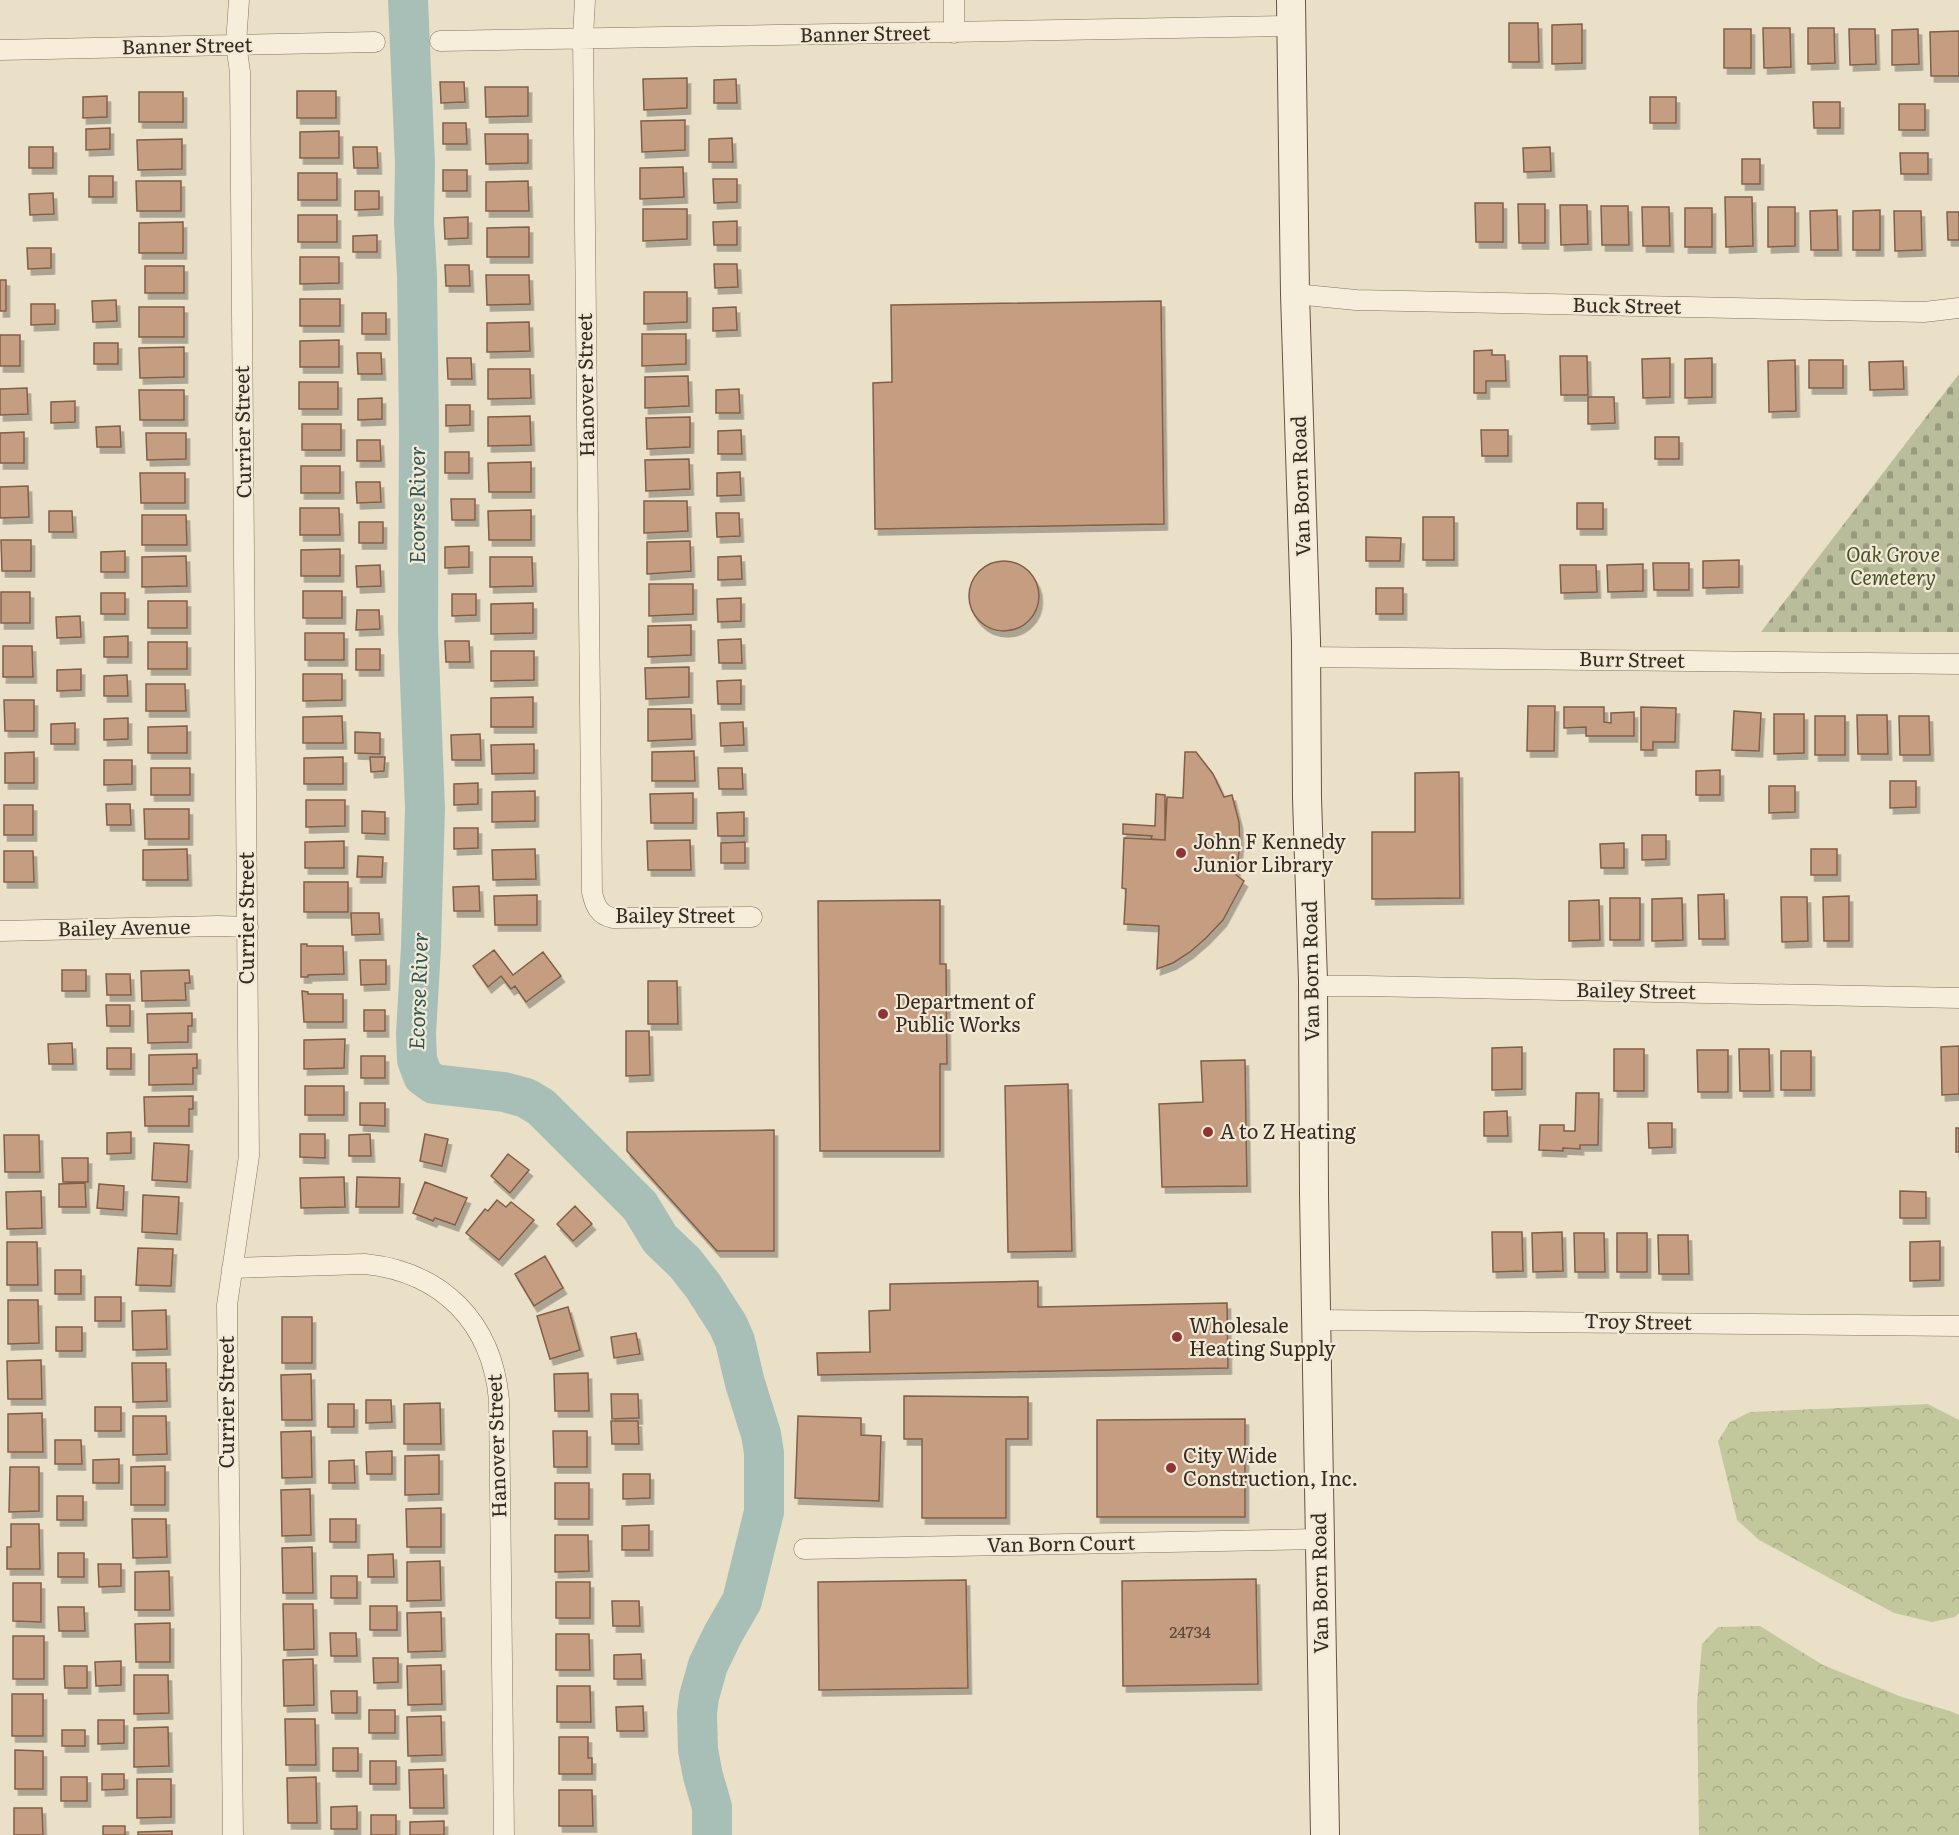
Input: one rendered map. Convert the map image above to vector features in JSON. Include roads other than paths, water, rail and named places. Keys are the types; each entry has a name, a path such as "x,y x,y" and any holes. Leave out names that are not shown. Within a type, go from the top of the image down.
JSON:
{"main road":[{"name":"Van Born Road","path":"1291,13 1295,294 1312,987 1325,1835"}],"street":[{"name":"Currier Street","path":"233,1835 227,1316 249,1156 240,72 236,44 239,0"},
{"name":"Hanover Street","path":"585,0 583,37 590,770"},
{"path":"954,0 954,33"},
{"name":"Banner Street","path":"440,41 954,33 1291,13"},
{"name":"Banner Street","path":"0,50 375,42"},
{"name":"Buck Street","path":"1295,294 1356,300 1924,312 1959,308"},
{"name":"Burr Street","path":"1305,657 1959,664"},
{"name":"Bailey Street","path":"590,770 592,892 594,904 599,911 606,916 622,918 752,916"},
{"name":"Bailey Avenue","path":"0,931 248,927"},
{"name":"Bailey Street","path":"1312,987 1377,986 1959,998"},
{"name":"Hanover Street","path":"232,1268 365,1264 391,1268 416,1276 440,1289 463,1310 481,1335 493,1363 499,1400 504,1835"},
{"name":"Troy Street","path":"1316,1320 1959,1326"},
{"name":"Van Born Court","path":"804,1548 1319,1539"}],"waterway":[{"name":"Ecorse River","path":"408,0 415,163 414,222 419,431 418,631 425,808 416,1034 417,1060 423,1076 434,1084 504,1092 526,1098 541,1107 640,1206 660,1239 685,1263 703,1286 728,1325 735,1341 761,1434 764,1453 764,1512 742,1601 708,1665 699,1697 698,1750 712,1807 712,1835"}],"place":[{"name":"John F Kennedy Junior Library","path":"1181,853"},
{"name":"Department of Public Works","path":"883,1014"},
{"name":"A to Z Heating","path":"1208,1132"},
{"name":"Wholesale Heating Supply","path":"1177,1337"},
{"name":"City Wide Construction, Inc.","path":"1171,1468"}],"park label":[{"name":"Oak Grove Cemetery","path":"1893,566"}]}
